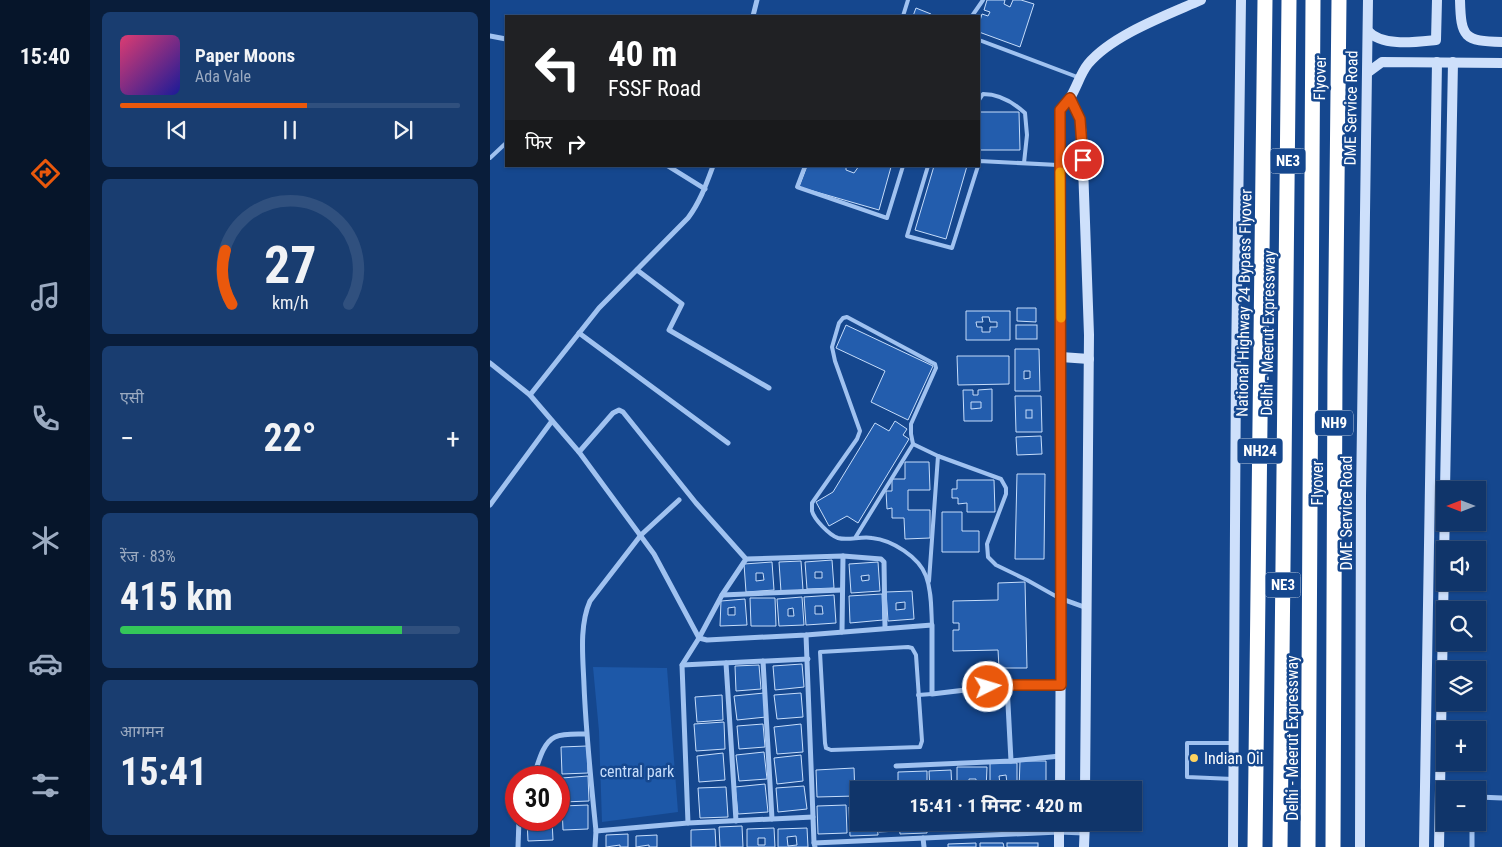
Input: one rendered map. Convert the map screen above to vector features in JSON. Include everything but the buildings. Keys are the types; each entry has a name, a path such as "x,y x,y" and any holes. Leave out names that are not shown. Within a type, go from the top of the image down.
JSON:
{"highway":[{"name":"National Highway 24 Bypass Flyover","path":"1255,847 1265,0"},
{"name":"Delhi - Meerut Expressway","path":"1280,847 1290,0"},
{"name":"Delhi - Meerut Expressway","path":"1308,847 1313,0"},
{"name":"Flyover","path":"1334,847 1334,371 1339,0"}],"street":[{"path":"753,15 757,0"},
{"path":"1060,781 1060,110 1070,98 1087,65 1099,53 1116,41 1201,0"},
{"path":"1233,847 1241,0"},
{"name":"DME Service Road","path":"1360,847 1361,496 1368,0"},
{"path":"1368,31 1373,37 1381,40 1406,42 1436,40 1437,0"},
{"path":"1460,0 1461,24 1467,36 1479,41 1502,42"},
{"path":"490,36 505,39"},
{"path":"1366,73 1382,62 1502,63"},
{"path":"1424,847 1437,62"},
{"path":"1445,481 1453,62"},
{"path":"1070,98 1080,119 1082,137 1089,359 1085,781"},
{"path":"670,167 705,189"},
{"path":"530,395 599,308 688,218 698,205 713,167"},
{"path":"1433,255 1449,255"},
{"path":"637,270 682,304 669,330 769,388"},
{"path":"579,333 728,443"},
{"path":"1061,357 1089,359"},
{"path":"490,363 530,395 579,452 654,554 699,638 708,640 806,635 932,625 932,694 1007,685 1061,685"},
{"path":"579,452 613,413 619,410 623,412 696,503 746,559"},
{"path":"490,505 552,421"},
{"path":"595,847 596,831 586,734 583,647 586,609 590,601 641,535 680,500"},
{"path":"1441,721 1445,531"},
{"path":"746,559 843,556 883,560 884,628"},
{"path":"842,632 843,556"},
{"path":"688,823 682,665 722,595 746,559"},
{"path":"722,595 842,590"},
{"path":"1061,599 1086,608"},
{"path":"806,635 814,845 850,844 1010,831"},
{"path":"682,665 808,659"},
{"path":"763,661 772,819"},
{"path":"726,662 736,821"},
{"path":"1007,685 1011,761"},
{"path":"537,766 545,745 550,740 560,735 586,734"},
{"path":"1425,736 1436,735"},
{"path":"896,766 1011,761 1060,756"},
{"path":"1486,797 1502,798"},
{"path":"596,831 688,823 814,817"},
{"path":"518,847 519,831"},
{"path":"1059,831 1059,847"},
{"path":"1084,847 1085,831"},
{"path":"1439,847 1440,831"},
{"path":"1472,831 1472,847"},
{"path":"923,838 924,847"},
{"path":"888,840 888,847"}],"lane":[{"path":"903,15 908,0"},
{"path":"973,15 983,0"},
{"path":"980,40 1080,78"},
{"path":"980,98 983,94 993,94 1016,105 1025,113 1028,135 1024,164"},
{"path":"490,158 505,144"},
{"path":"980,161 1060,165"},
{"path":"805,167 797,187 887,218 903,167"},
{"path":"928,167 907,236 952,248 978,167"},
{"path":"855,538 913,444 911,424 934,373 935,364 851,318 843,318 839,323 833,340 833,354 860,431 856,440 812,503 812,510 815,517 832,534 844,539 872,538 881,540 903,551 920,565 926,574 929,585"},
{"path":"913,444 938,456 1001,479 1006,488 1006,494 987,544 988,557 996,565 1028,580 1061,599"},
{"path":"932,625 929,585 938,456"},
{"path":"912,648 916,655 918,694 922,741 920,746 831,750 826,748 820,652 912,648"},
{"path":"918,694 932,694"},
{"path":"1233,743 1187,744 1187,777 1233,779"}],"green space":[{"name":"central park","path":"593,667 667,668 678,812 602,822 599,731"}],"slow traffic":[{"path":"1060,172 1061,318"}],"place":[{"name":"Indian Oil","path":"1194,758"}],"route":[{"path":"988,687 1061,685 1060,110 1070,98 1080,119 1083,160"}]}
